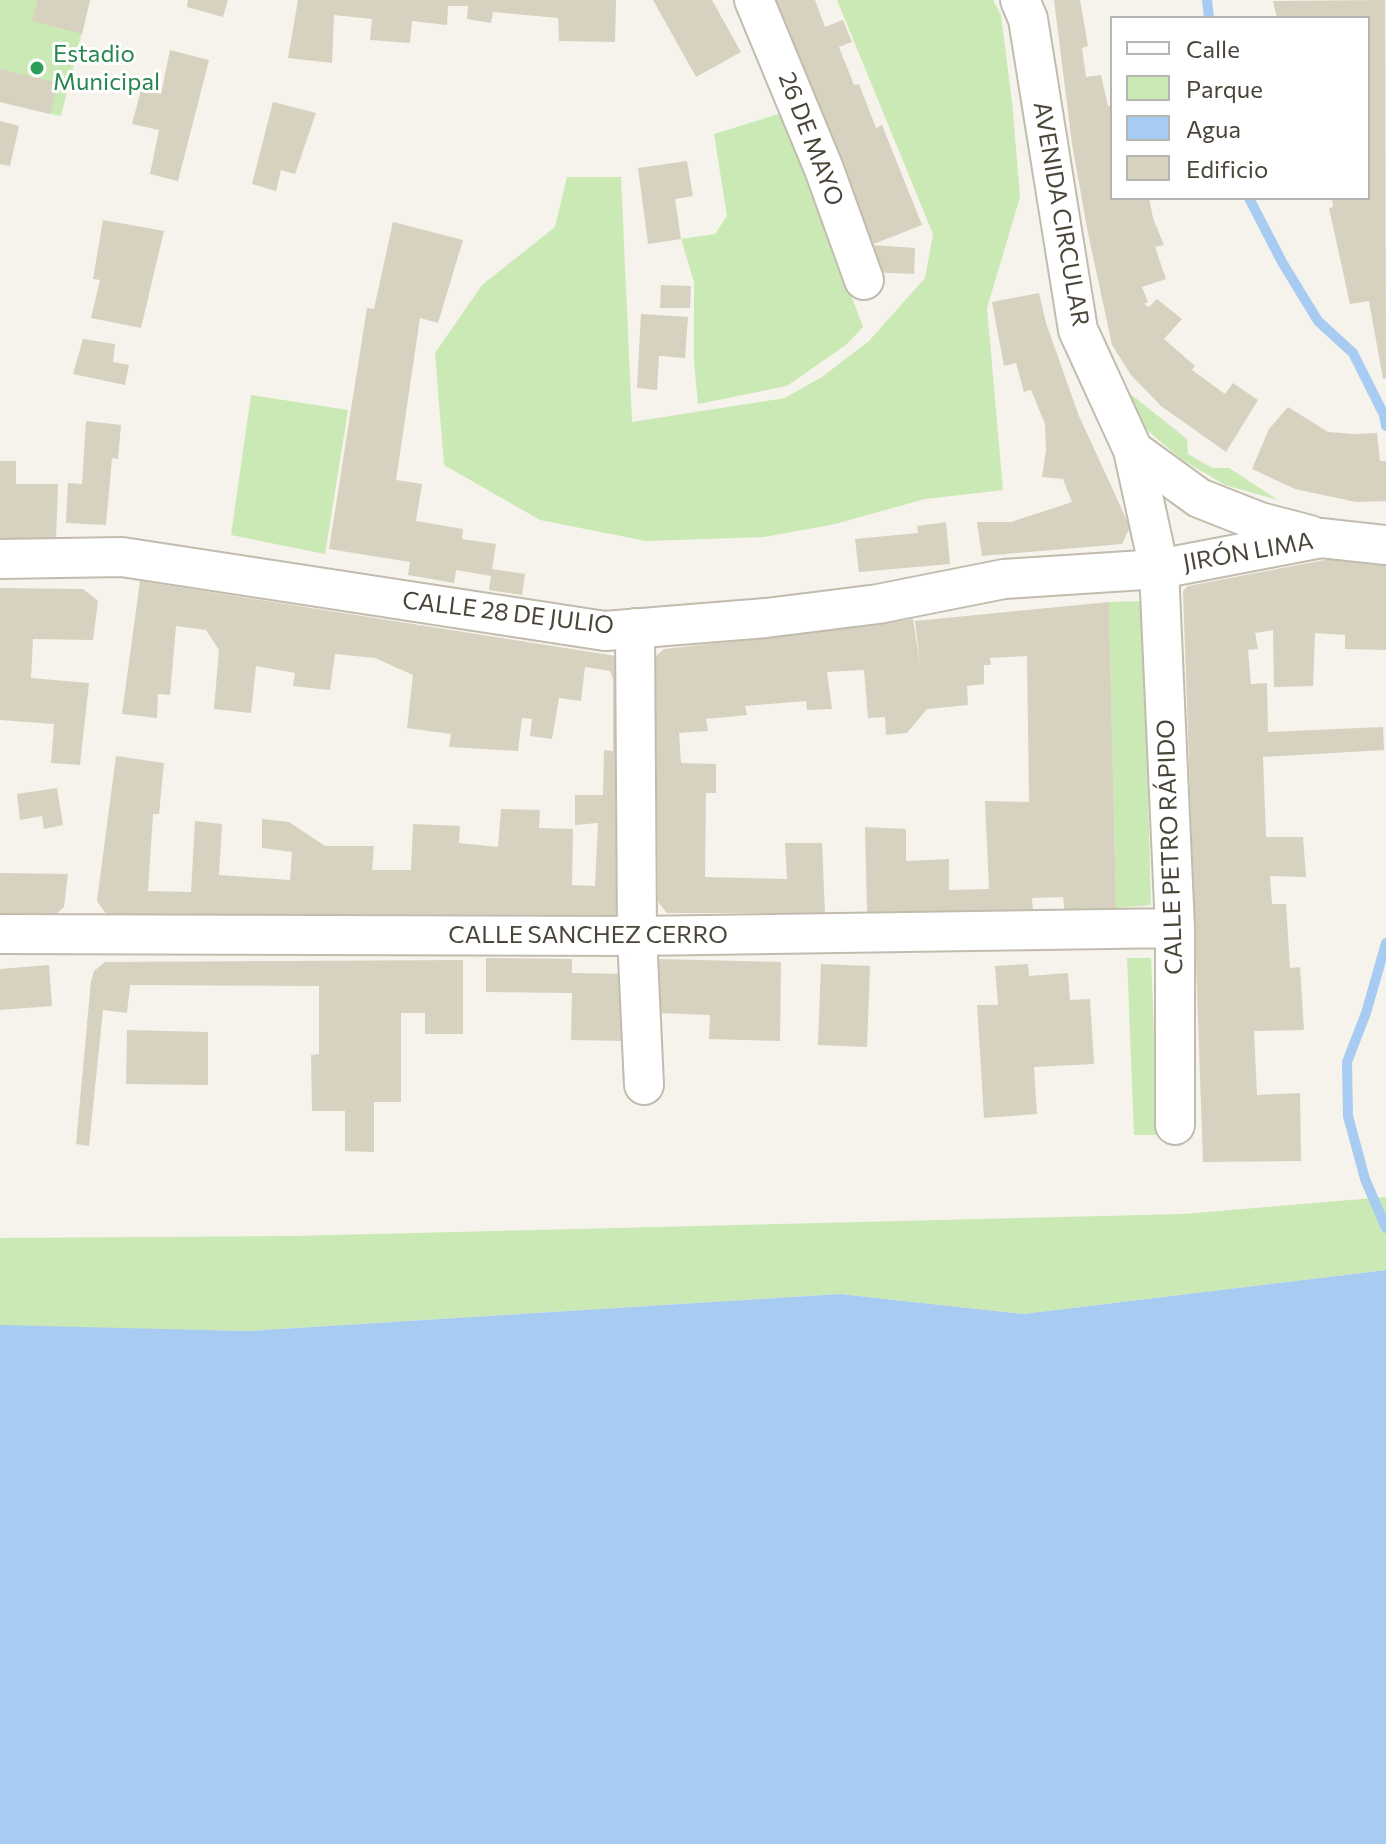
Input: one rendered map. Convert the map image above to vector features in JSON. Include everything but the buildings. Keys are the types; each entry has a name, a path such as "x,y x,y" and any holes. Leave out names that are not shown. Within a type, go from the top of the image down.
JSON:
{"street":[{"name":"26 DE MAYO","path":"754,0 824,169 864,280"},
{"name":"AVENIDA CIRCULAR","path":"1025,6 1078,330 1133,450 1199,498 1260,522 1321,538"},
{"name":"CALLE PETRO RÁPIDO","path":"1133,450 1159,569 1175,928 1175,1125"},
{"name":"JIRÓN LIMA","path":"1159,569 1321,538 1386,545"},
{"name":"CALLE 28 DE JULIO","path":"0,559 122,557 605,631 766,618 878,604 1004,579 1159,569"},
{"path":"635,628 637,936 644,1085"},
{"name":"CALLE SANCHEZ CERRO","path":"0,934 637,936 1175,928"}],"green space":[{"name":"Estadio Municipal","path":"0,0 90,0 61,116 0,102"},
{"path":"837,0 993,0 1001,15 1020,197 987,308 1003,490 925,499 835,524 764,537 646,541 540,520 444,465 435,353 482,285 555,227 567,177 621,177 632,422 785,398 822,377 869,341 925,278 933,234"},
{"path":"782,113 863,327 847,344 787,386 698,404 694,362 694,282 681,239 715,234 727,216 714,134"},
{"path":"1118,384 1187,439 1188,454 1212,468 1229,468 1278,500 1225,485 1181,459 1147,430"},
{"path":"251,395 348,410 325,554 231,535"},
{"path":"1143,601 1151,905 1116,908 1109,602"},
{"path":"1127,958 1151,958 1158,1135 1134,1135"},
{"path":"1386,1197 1386,1270 1023,1314 840,1294 248,1331 0,1326 0,1238 294,1236 1183,1214"}],"water":[{"path":"1386,1270 1386,1844 0,1844 0,1325 248,1331 840,1294 1023,1314"}],"waterway":[{"path":"1207,0 1209,16"},
{"path":"1250,200 1282,262 1318,321 1353,353 1384,415 1386,426"},
{"path":"1386,943 1366,1013 1347,1062 1348,1116 1365,1179 1386,1228"}],"place":[{"name":"Estadio Municipal","path":"37,68"}]}
